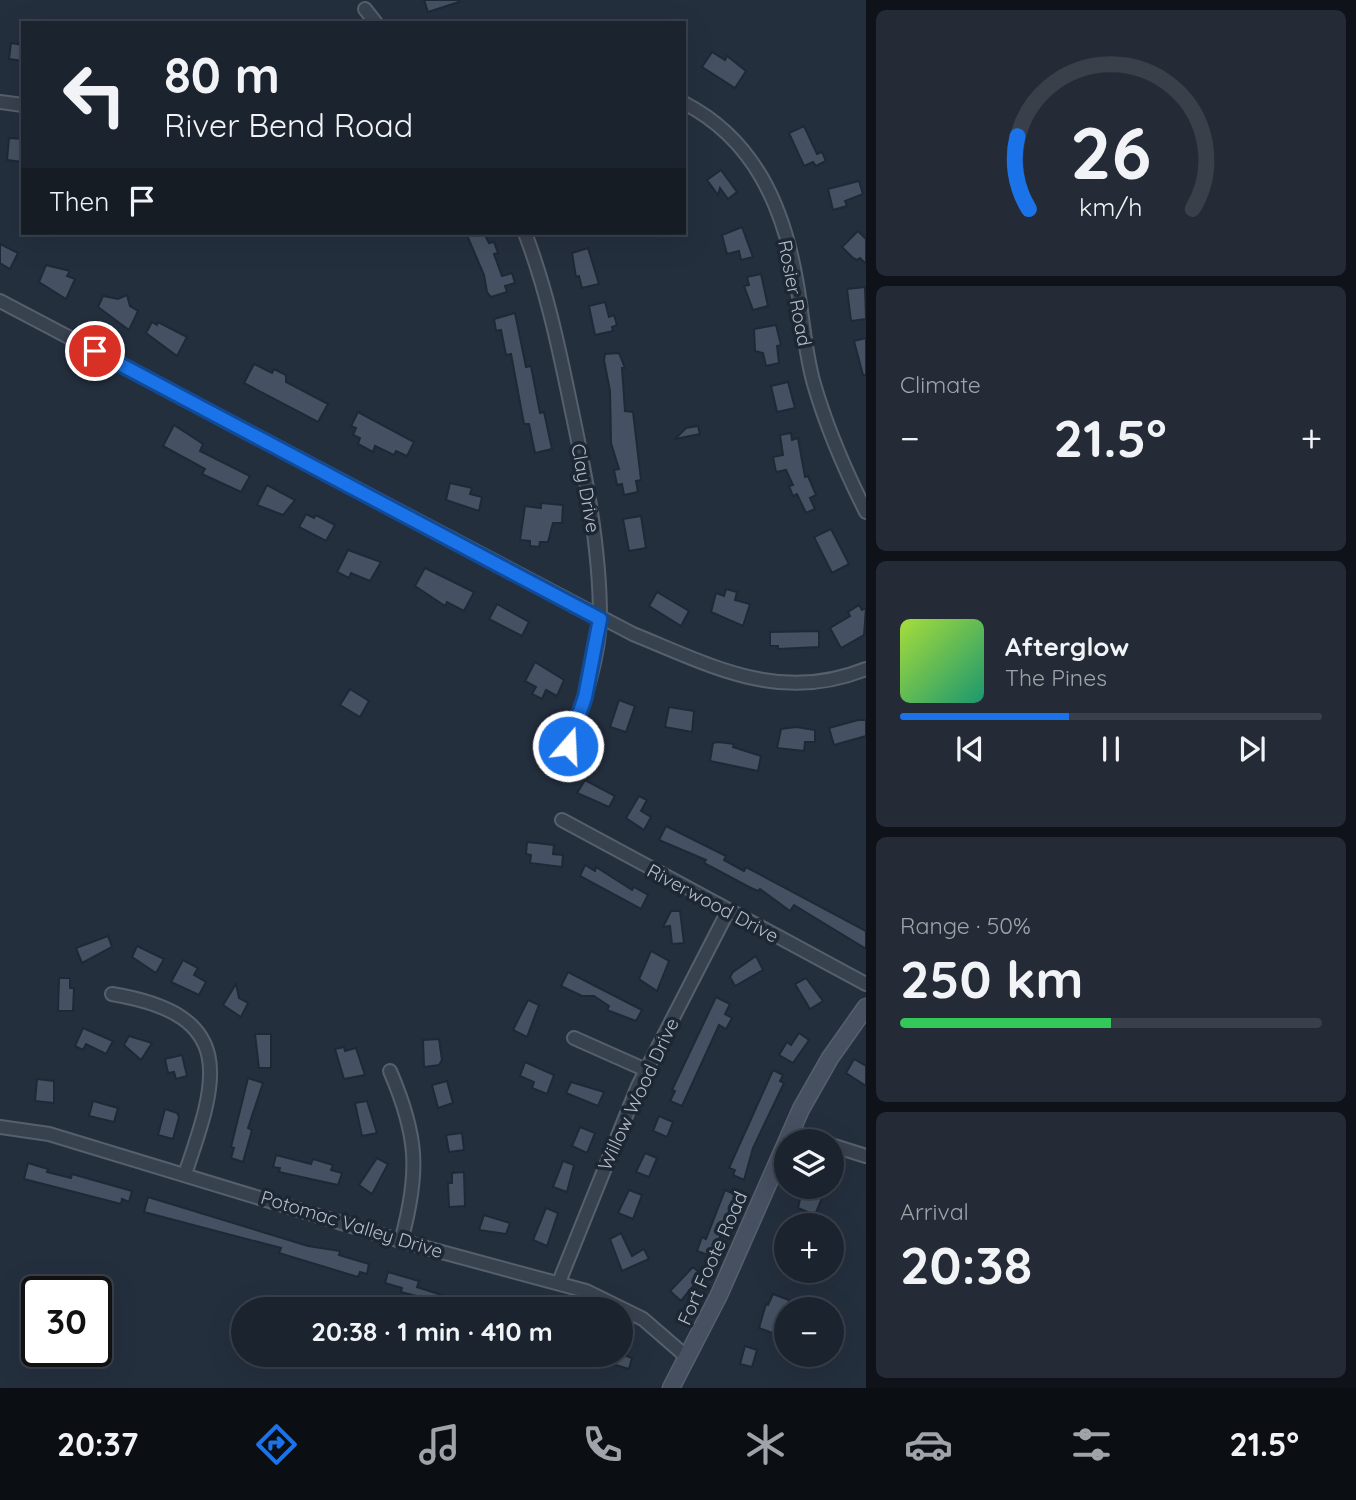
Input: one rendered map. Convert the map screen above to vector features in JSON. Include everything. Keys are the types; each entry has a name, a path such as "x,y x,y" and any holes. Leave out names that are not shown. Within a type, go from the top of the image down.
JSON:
{"street":[{"path":"365,9 374,21"},
{"path":"0,102 21,105"},
{"name":"Rosier Road","path":"686,104 708,117 738,142 770,189 796,279 803,341 814,384 836,451 866,512"},
{"name":"Clay Drive","path":"526,235 550,310 585,477 595,539 600,619 585,697 568,746"},
{"path":"0,301 600,619 706,664 765,682 808,684 866,669"},
{"name":"Riverwood Drive","path":"562,820 866,984"},
{"name":"Willow Wood Drive","path":"559,1282 646,1070 728,911"},
{"path":"113,994 151,1003 169,1012 189,1024 207,1043 212,1068 211,1081 200,1132 185,1174"},
{"name":"Fort Foote Road","path":"791,1129 830,1058 866,1007"},
{"path":"574,1038 646,1070"},
{"path":"390,1070 409,1116 414,1150 412,1198 401,1241"},
{"name":"Potomac Valley Drive","path":"0,1127 49,1134 401,1241 586,1290 626,1309 688,1358"},
{"path":"844,1149 866,1156"},
{"name":"Fort Foote Road","path":"671,1388 719,1295 774,1168"}],"building":[{"path":"424,0 459,0 459,2 428,12"},
{"path":"11,43 21,45 21,61 9,59"},
{"path":"712,52 725,60 727,56 746,71 735,88 702,67"},
{"path":"804,126 817,154 822,152 826,161 816,166 813,162 804,166 789,133"},
{"path":"9,138 21,139 21,162 7,160"},
{"path":"721,170 737,192 728,199 720,188 718,195 707,180"},
{"path":"859,181 863,194 845,201 847,206 833,210 828,189"},
{"path":"742,227 753,257 741,260 739,251 727,254 722,235"},
{"path":"858,231 866,239 866,264 860,258 853,258 842,247"},
{"path":"467,235 485,235 489,243 494,242 498,253 494,254 502,276 512,273 515,283 505,286 507,292 491,297 487,292 484,275"},
{"path":"0,244 18,253 10,269 0,263"},
{"path":"588,248 599,284 582,288 579,276 576,277 572,253"},
{"path":"46,265 70,271 67,276 75,279 66,299 39,282"},
{"path":"761,274 768,306 753,310 744,286 749,285 747,277"},
{"path":"865,287 866,319 851,321 847,289"},
{"path":"127,295 130,306 138,311 129,330 98,307 103,296 118,299"},
{"path":"605,302 609,317 614,315 617,325 612,327 613,331 595,335 589,306"},
{"path":"515,313 526,367 531,366 540,413 544,412 552,449 535,453 529,424 524,424 511,354 506,355 501,330 496,331 494,319"},
{"path":"152,322 157,325 158,322 187,337 177,356 146,333"},
{"path":"776,325 781,345 777,346 779,363 766,366 763,353 755,351 754,329"},
{"path":"866,338 866,375 863,375 854,341"},
{"path":"619,353 625,368 622,368 625,411 633,412 641,480 636,481 638,492 624,495 622,484 617,485 614,470 619,469 611,443 610,391 604,360 605,354"},
{"path":"254,364 272,373 274,369 286,375 286,382 328,404 318,422 244,383"},
{"path":"788,382 795,408 777,412 771,386"},
{"path":"358,412 414,442 407,456 396,451 394,455 375,446 373,452 358,444 360,438 353,435 356,428 351,426"},
{"path":"174,425 203,444 200,451 250,476 241,492 202,474 205,469 163,446"},
{"path":"698,426 700,434 675,439 686,428"},
{"path":"791,433 792,440 798,438 805,477 808,476 816,495 810,498 815,509 806,513 797,494 793,496 789,486 793,485 786,470 776,472 773,457 783,455 780,435"},
{"path":"450,483 472,488 470,494 482,497 479,511 446,500"},
{"path":"267,485 295,500 283,515 257,505"},
{"path":"541,503 563,505 562,523 553,523 548,542 540,542 539,547 530,546 530,541 520,540 525,506 541,508"},
{"path":"306,514 314,518 316,515 335,525 326,541 299,527"},
{"path":"641,516 646,548 629,551 623,519"},
{"path":"831,529 849,564 832,573 814,537"},
{"path":"348,550 381,562 370,581 351,573 349,578 337,572"},
{"path":"425,568 474,592 464,611 447,602 445,606 415,586"},
{"path":"726,589 737,592 735,600 750,604 743,626 711,612 716,593 724,596"},
{"path":"657,592 689,611 681,626 649,606"},
{"path":"497,604 529,622 522,636 489,619"},
{"path":"859,605 862,610 866,608 864,635 841,648 830,628 850,616 848,612"},
{"path":"819,631 819,647 778,649 778,646 770,646 770,632"},
{"path":"535,662 564,680 557,696 546,690 542,699 532,694 536,687 525,681"},
{"path":"350,689 369,701 360,717 340,705"},
{"path":"619,700 635,706 626,732 610,727"},
{"path":"669,707 694,711 692,732 665,727"},
{"path":"866,720 866,736 834,745 829,728"},
{"path":"796,727 815,730 815,742 805,742 804,751 777,748 781,729"},
{"path":"713,743 734,744 733,747 761,756 758,771 710,761"},
{"path":"585,780 615,796 609,807 577,793"},
{"path":"639,796 647,800 641,811 651,817 644,830 626,818"},
{"path":"666,826 726,856 724,860 744,871 746,867 866,931 866,949 794,905 790,911 760,889 758,891 749,887 704,863 706,860 659,840"},
{"path":"527,842 554,845 553,854 563,855 562,867 530,863 531,855 526,854"},
{"path":"585,865 595,871 596,867 632,890 634,887 648,895 641,909 580,876"},
{"path":"671,911 680,911 684,943 672,944 670,926 663,927"},
{"path":"108,936 112,947 82,963 76,948"},
{"path":"137,946 164,959 156,973 132,957"},
{"path":"651,951 669,961 657,991 639,979"},
{"path":"756,956 763,970 735,986 730,977 733,972"},
{"path":"183,960 198,968 194,975 206,982 199,995 171,982"},
{"path":"568,972 642,1010 636,1021 607,1010 609,1006 594,996 582,996 561,986"},
{"path":"59,978 70,978 70,988 74,988 73,1011 58,1011"},
{"path":"806,978 823,1001 810,1009 795,984"},
{"path":"236,984 239,998 248,1003 241,1017 223,1005"},
{"path":"716,997 730,1004 725,1014 732,1018 726,1029 719,1025 682,1106 670,1101 675,1091 672,1090"},
{"path":"528,1000 539,1005 527,1037 513,1030"},
{"path":"83,1028 113,1041 106,1054 86,1044 83,1050 75,1046"},
{"path":"799,1033 809,1040 793,1063 779,1055 787,1042 791,1045"},
{"path":"255,1034 271,1034 271,1068 259,1068"},
{"path":"129,1036 152,1043 141,1060 124,1045"},
{"path":"439,1039 442,1060 439,1065 424,1067 423,1040"},
{"path":"344,1047 345,1051 356,1048 365,1075 344,1079 335,1049"},
{"path":"182,1055 187,1076 176,1079 174,1072 168,1073 165,1059"},
{"path":"854,1059 866,1066 866,1086 846,1073"},
{"path":"525,1062 554,1075 547,1094 532,1088 534,1082 520,1076"},
{"path":"773,1070 783,1075 780,1081 784,1083 753,1148 744,1180 733,1175 735,1170 729,1168"},
{"path":"248,1078 263,1083 248,1128 252,1130 243,1162 231,1158 234,1148 231,1147"},
{"path":"37,1079 54,1081 54,1103 35,1101"},
{"path":"447,1081 453,1103 438,1108 432,1085"},
{"path":"571,1082 604,1092 598,1106 566,1093"},
{"path":"93,1101 118,1108 114,1122 89,1116"},
{"path":"367,1101 377,1133 362,1136 355,1103"},
{"path":"165,1109 177,1113 179,1117 173,1139 158,1135"},
{"path":"659,1116 673,1122 667,1137 653,1131"},
{"path":"580,1127 595,1133 587,1153 572,1146"},
{"path":"462,1133 464,1150 449,1152 446,1135"},
{"path":"645,1153 657,1158 649,1177 636,1172"},
{"path":"276,1155 311,1164 313,1159 333,1165 331,1170 342,1173 338,1185 279,1172 280,1168 273,1167"},
{"path":"377,1158 388,1164 372,1194 359,1185"},
{"path":"563,1161 574,1165 567,1192 553,1187"},
{"path":"28,1163 48,1169 47,1172 71,1178 72,1174 132,1191 129,1202 122,1199 121,1204 24,1179"},
{"path":"464,1172 465,1206 449,1207 448,1183 452,1183 452,1173"},
{"path":"629,1190 642,1195 633,1219 618,1213"},
{"path":"725,1190 739,1196 711,1256 697,1251 702,1237 706,1239"},
{"path":"148,1197 308,1246 340,1251 339,1255 369,1264 367,1274 360,1272 358,1277 279,1253 281,1248 144,1212"},
{"path":"800,1199 822,1199 816,1213 798,1208"},
{"path":"546,1208 558,1213 547,1246 533,1240"},
{"path":"484,1215 510,1223 506,1234 479,1230"},
{"path":"621,1233 632,1256 644,1249 649,1259 622,1271 610,1239"},
{"path":"693,1267 702,1275 681,1301 670,1291"},
{"path":"388,1272 419,1281 417,1287 448,1297 420,1297 401,1292 402,1288 385,1283"},
{"path":"773,1294 781,1297 774,1297 774,1334 759,1328 766,1304 768,1305"},
{"path":"745,1346 757,1350 752,1367 740,1364"}],"route":[{"path":"95,351 600,619 585,697 568,746"}]}
